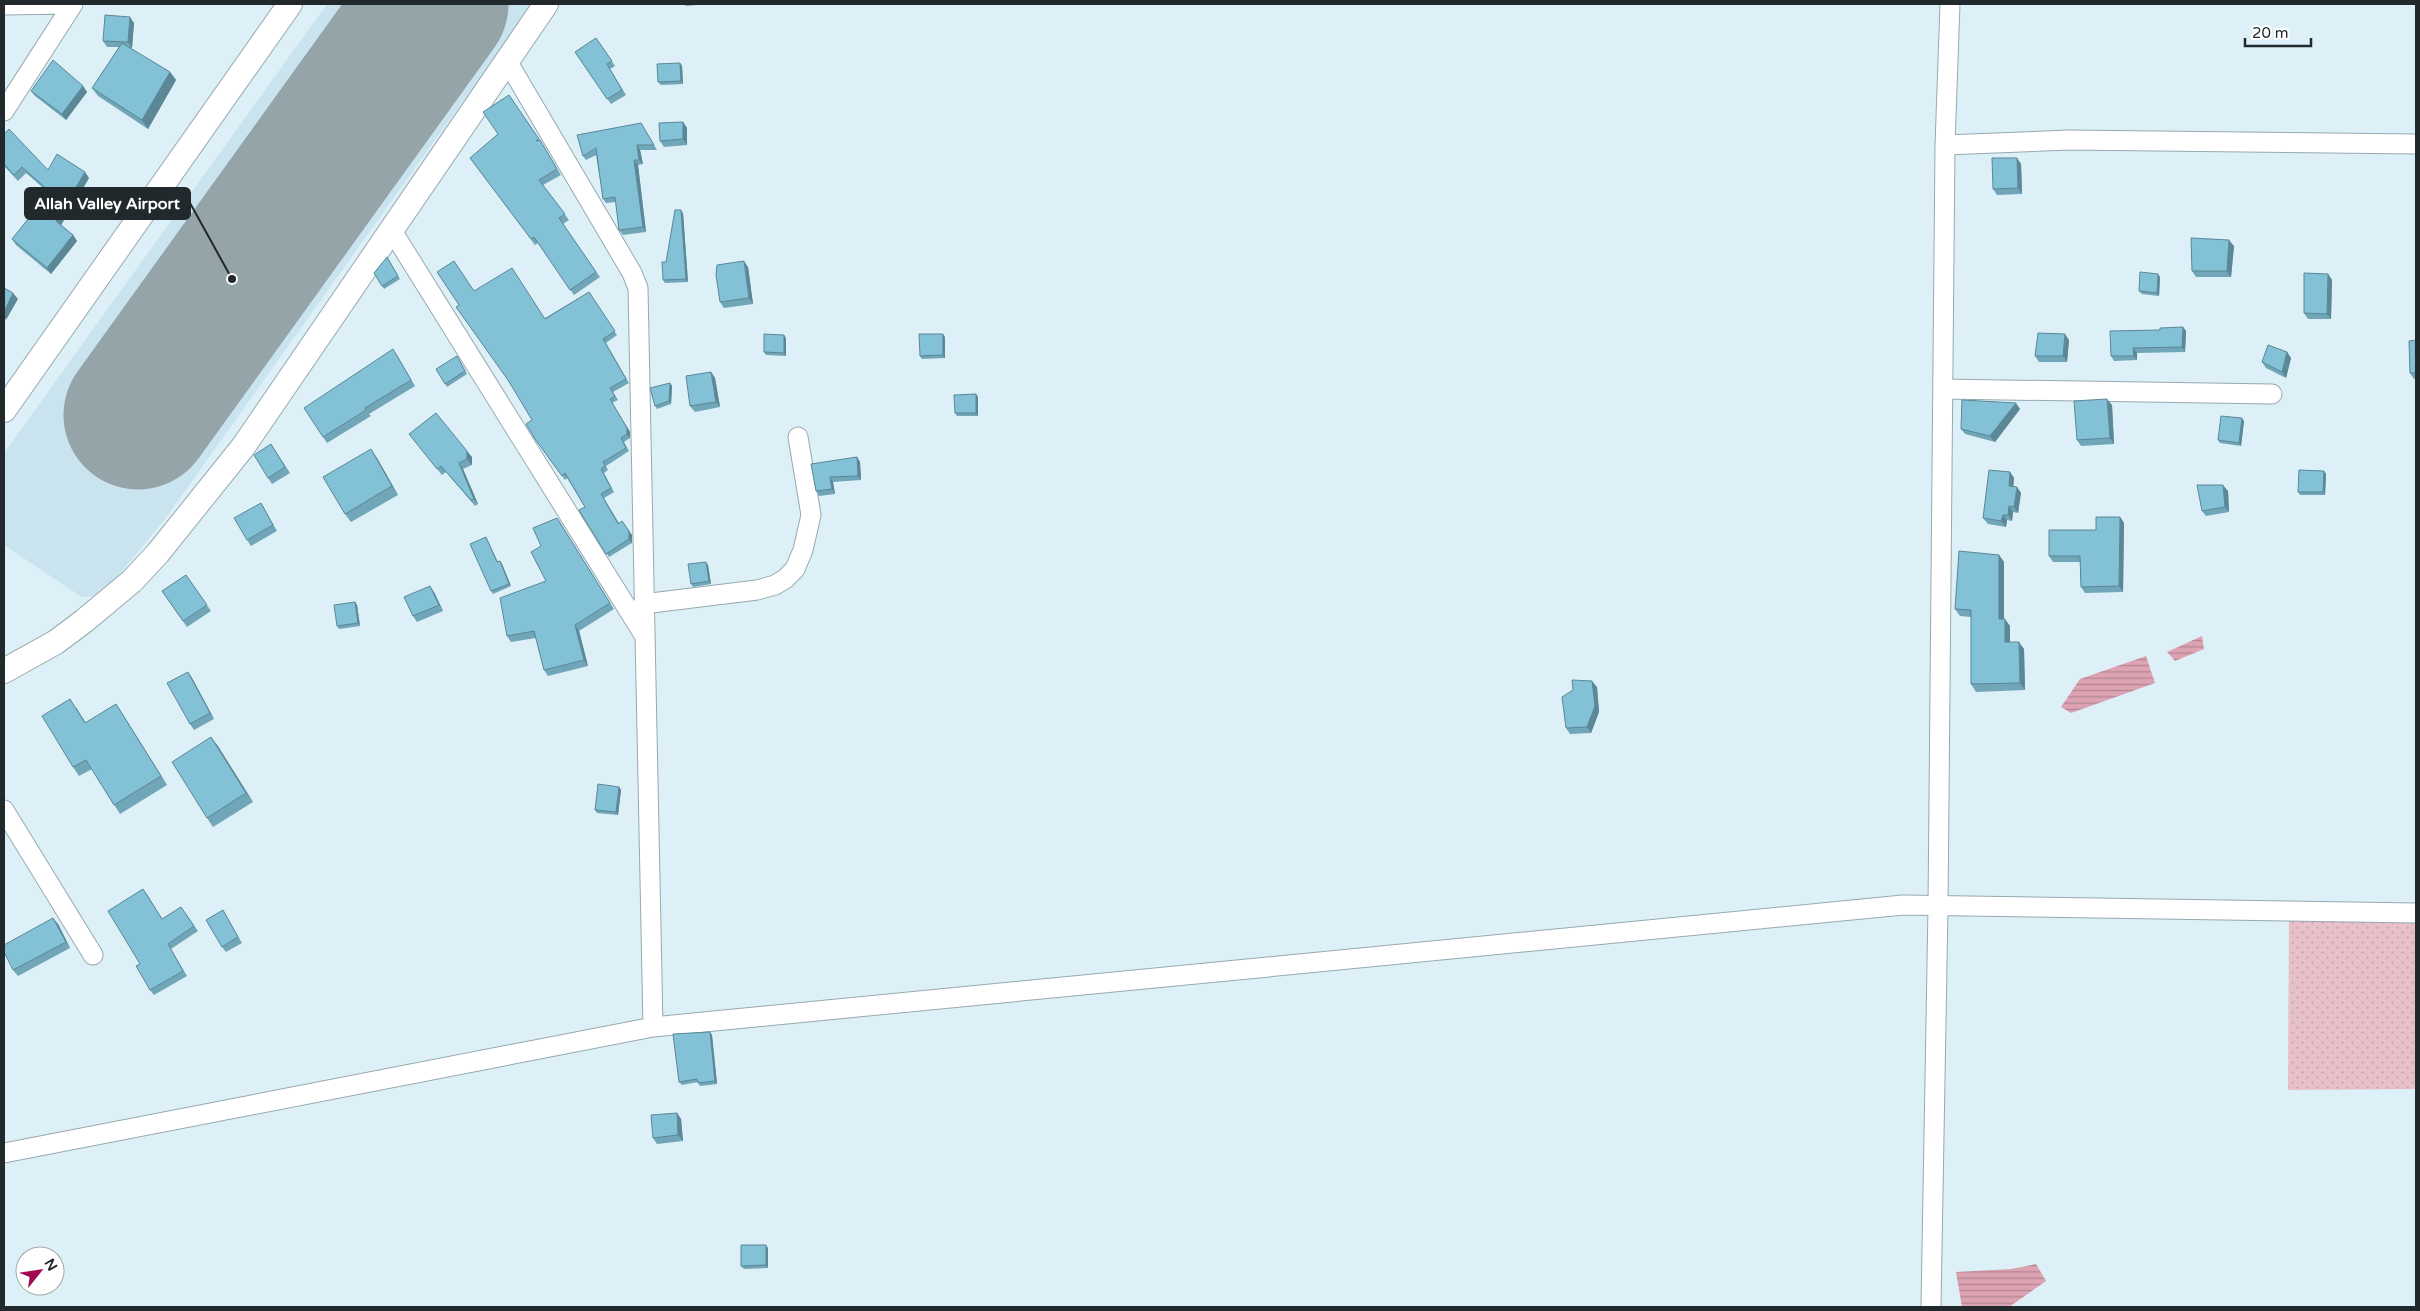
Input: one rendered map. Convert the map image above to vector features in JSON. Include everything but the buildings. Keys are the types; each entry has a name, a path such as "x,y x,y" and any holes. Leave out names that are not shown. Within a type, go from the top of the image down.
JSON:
{"street":[{"path":"4,5 72,4"},
{"path":"4,111 72,4"},
{"path":"278,4 290,4"},
{"path":"4,410 290,4"},
{"path":"4,672 56,642 84,621 132,581 158,553 243,447 546,4"},
{"path":"1931,1307 1938,907 1945,145 1950,4"},
{"path":"506,60 632,272 638,288 653,1027"},
{"path":"1945,145 2068,140 2416,144"},
{"path":"392,229 644,635"},
{"path":"1943,389 2272,394"},
{"path":"643,604 757,590 775,585 790,574 803,550 811,515 798,437"},
{"path":"4,810 93,955"},
{"path":"4,1153 653,1027 1903,905 2416,913"}],"shaded area":[{"path":"327,4 532,4 165,519 106,591 96,596 82,597 4,545 4,453"},
{"path":"2202,636 2204,649 2175,661 2167,652"},
{"path":"2146,656 2155,683 2071,713 2061,707 2080,679"},
{"path":"2289,917 2416,920 2416,1089 2288,1090"},
{"path":"2036,1264 2046,1281 2009,1307 1962,1307 1956,1272 2011,1269"}],"runway":[{"path":"138,415 434,4"}],"place":[{"name":"Allah Valley Airport","path":"232,279"}]}
